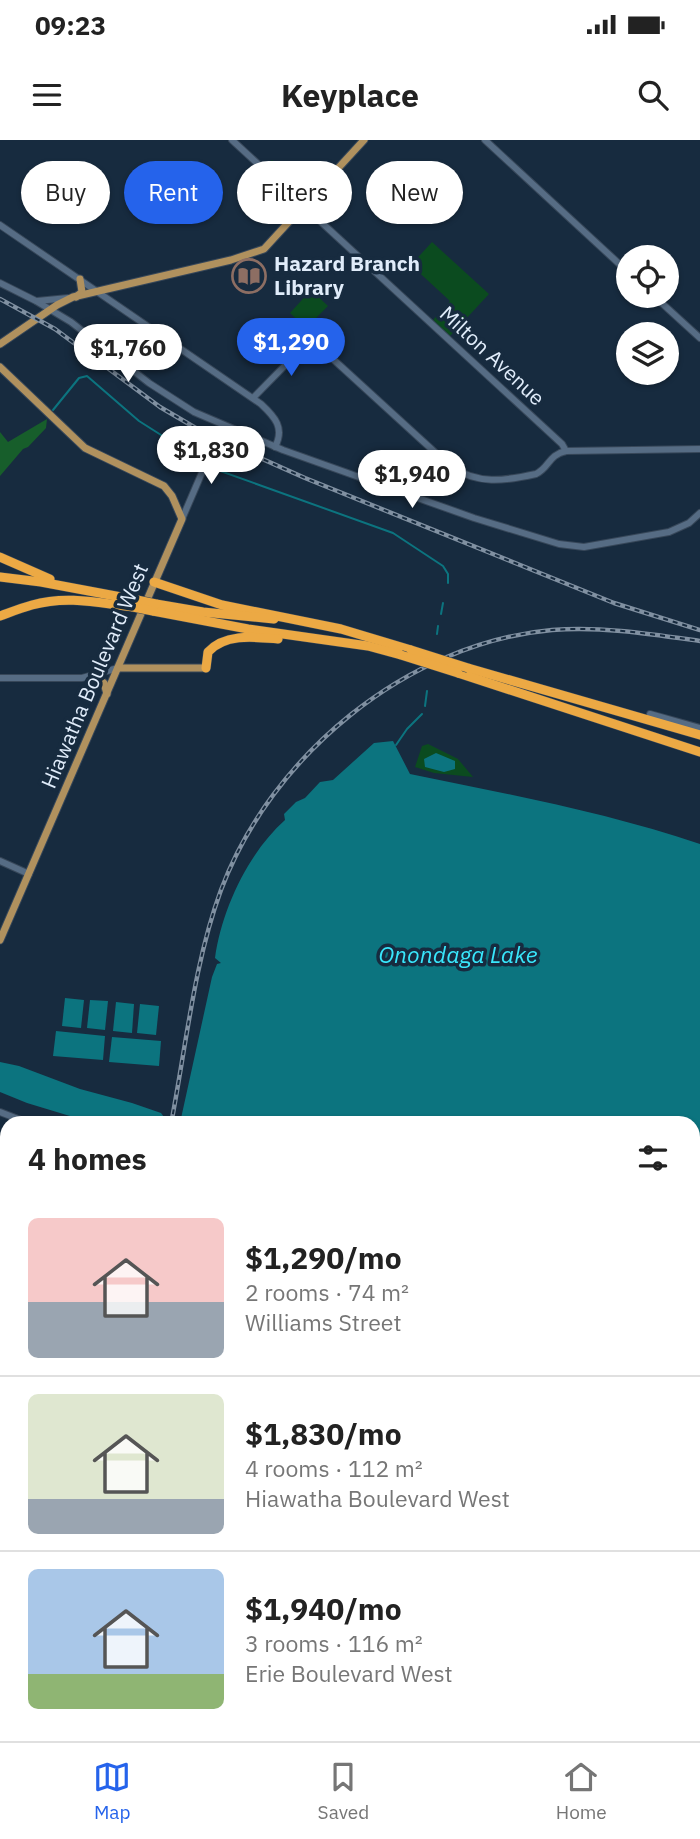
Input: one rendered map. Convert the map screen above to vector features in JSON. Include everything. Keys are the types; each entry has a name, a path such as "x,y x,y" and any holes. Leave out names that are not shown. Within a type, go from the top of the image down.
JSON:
{"highway":[{"path":"0,557 79,589"},
{"path":"0,577 79,589 248,629 342,641 401,655 700,752"},
{"path":"154,582 222,605 286,616 411,650 700,735"},
{"path":"0,617 45,602 72,600 135,603"},
{"path":"154,607 321,625"},
{"path":"206,668 207,657 212,648 224,641 263,638 342,641"},
{"path":"574,698 650,714"}],"main road":[{"path":"345,161 364,140"},
{"path":"75,297 259,252 274,241 288,224"},
{"path":"0,344 51,309 82,292 80,279"},
{"path":"0,367 85,448 159,482 172,496 181,519"},
{"name":"Hiawatha Boulevard West","path":"0,940 181,519"},
{"path":"118,668 206,668"},
{"path":"95,675 104,683 107,695"}],"street":[{"name":"Milton Avenue","path":"232,140 255,161"},
{"path":"485,140 616,261"},
{"name":"Milton Avenue","path":"323,224 562,444 566,451"},
{"path":"0,225 253,398 279,425 275,447"},
{"path":"0,283 51,309 174,400 222,426 474,518 573,547 600,545 669,532 689,523 700,513"},
{"path":"36,300 75,297"},
{"path":"71,322 62,309 75,297"},
{"path":"667,308 700,338"},
{"path":"253,398 311,339 459,472 491,481 530,475 542,471 552,456 566,451 697,449 700,455"},
{"name":"Hiawatha Boulevard West","path":"181,519 222,426"},
{"path":"0,678 67,679 118,668"},
{"path":"650,714 700,729"},
{"path":"0,862 29,874"}],"shaded area":[{"path":"432,242 489,294 450,336 433,320 450,301 411,265"},
{"path":"311,290 328,306 306,328 290,313"},
{"path":"47,419 46,428 0,476 0,432 8,442"},
{"path":"428,744 458,759 473,777 434,773 415,767 422,746"}],"water":[{"name":"Onondaga Lake","path":"393,741 410,774 592,813 700,844 700,1116 182,1116 212,977 217,964 221,963 215,958 218,939 230,902 248,865 285,820 284,814 296,802 305,798 320,782 333,780 374,743"},
{"path":"436,753 455,761 455,769 444,772 425,767 424,759"},
{"path":"65,998 84,1000 81,1028 62,1026"},
{"path":"90,1000 108,1001 105,1030 87,1028"},
{"path":"116,1002 134,1004 132,1033 113,1031"},
{"path":"140,1004 159,1006 156,1035 137,1033"},
{"path":"56,1031 105,1036 103,1060 53,1056"},
{"path":"112,1037 161,1041 159,1066 109,1062"},
{"name":"Onondaga Lake","path":"0,1062 19,1066 80,1089 161,1113 163,1116 70,1116 27,1103 0,1092"}],"waterway":[{"path":"53,410 79,378 87,376 139,421 199,462"},
{"path":"212,468 393,533 443,566 448,574 448,583"},
{"path":"441,614 443,603"},
{"path":"437,634 438,626"},
{"path":"425,706 427,691"},
{"path":"396,745 422,714"}],"railway":[{"path":"0,299 55,329 160,407 206,434 305,478 614,603 700,630"},
{"path":"172,1116 197,976 221,890 244,841 273,795 309,752 351,715 397,683 446,657 498,639 552,630 589,629 700,641"}],"place":[{"name":"Hazard Branch Library","path":"249,276"}]}
